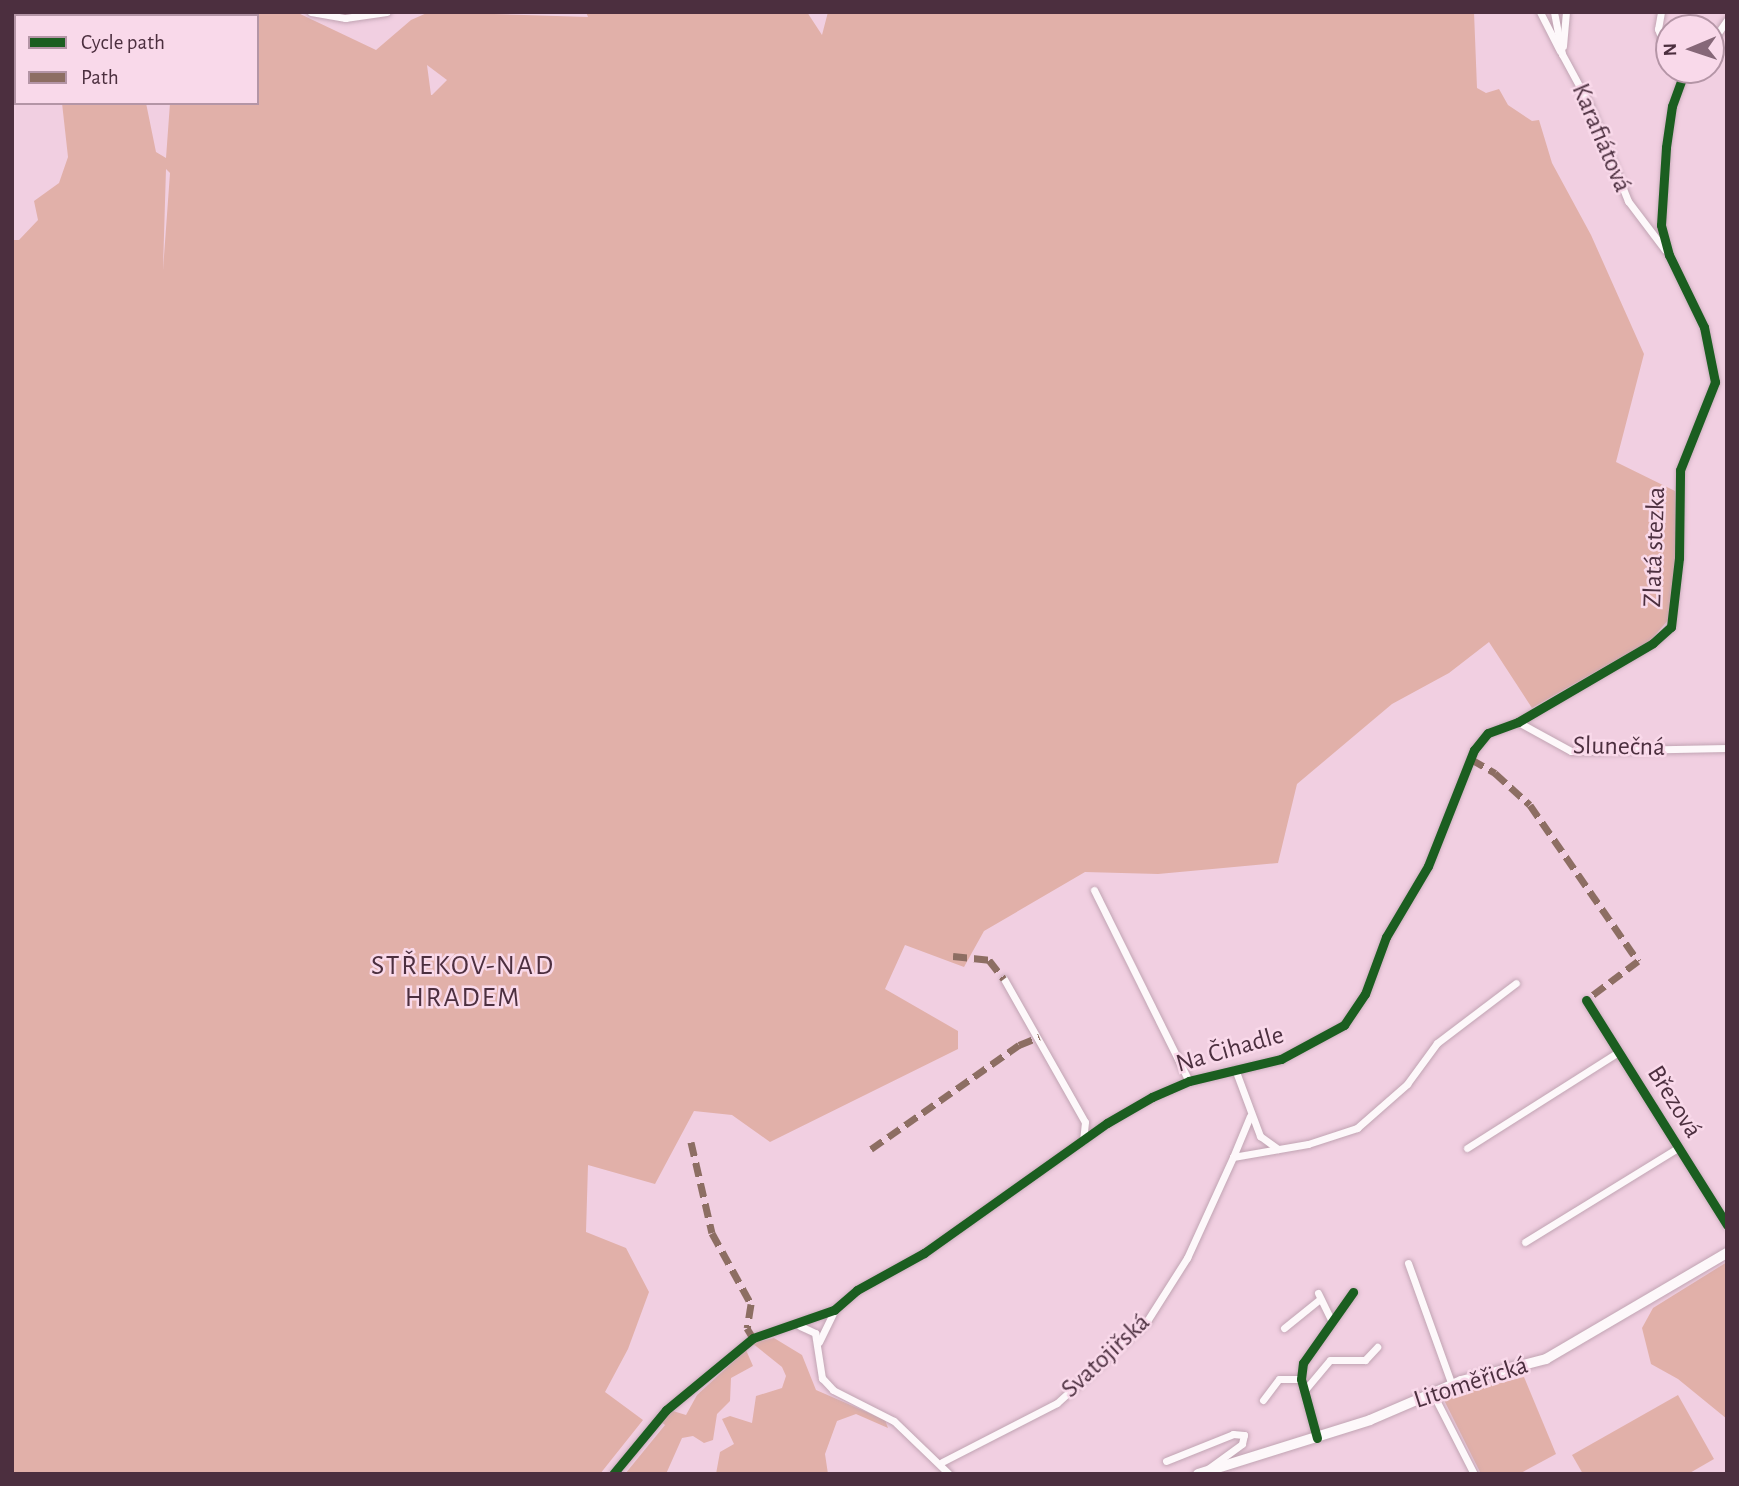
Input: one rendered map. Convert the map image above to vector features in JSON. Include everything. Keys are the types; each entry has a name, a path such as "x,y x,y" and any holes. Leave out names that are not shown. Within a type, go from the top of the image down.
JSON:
{"main road":[{"name":"Litoměřická","path":"1201,1473 1317,1438 1452,1385 1546,1359 1727,1253"}],"street":[{"path":"311,12 345,18 387,12"},
{"path":"1540,12 1562,54"},
{"name":"Karafiátová","path":"1554,12 1562,54 1590,104 1628,201 1669,255"},
{"path":"1562,54 1566,12"},
{"name":"Zlatá stezka","path":"1671,627 1679,558 1680,470 1714,382 1698,309 1669,255 1661,225 1661,195 1679,84"},
{"name":"Na Čihadle","path":"612,1474 666,1409 753,1338 799,1326 834,1310 857,1290 924,1253 1126,1111 1189,1080 1301,1051 1353,1014 1386,937 1428,866 1474,750 1488,733 1518,722 1653,643 1671,627"},
{"name":"Slunečná","path":"1518,722 1571,751 1727,748"},
{"path":"1094,890 1189,1080"},
{"path":"1004,979 1075,1101 1085,1122 1083,1140"},
{"path":"1233,1157 1279,1149 1357,1128 1407,1084 1437,1043 1516,983"},
{"name":"Březová","path":"1586,1000 1727,1225"},
{"name":"Březová","path":"1467,1147 1618,1052"},
{"path":"1235,1069 1260,1136 1279,1149"},
{"name":"Svatojiřská","path":"942,1462 1057,1403 1147,1321 1187,1258 1250,1115"},
{"name":"Březová","path":"1525,1242 1678,1148"},
{"path":"1408,1263 1452,1385"},
{"path":"1317,1438 1301,1379 1312,1346 1353,1292"},
{"path":"1284,1328 1319,1296 1331,1320"},
{"path":"818,1342 834,1310"},
{"path":"799,1326 809,1328 818,1342 822,1378 833,1390 894,1420 942,1462 949,1474"},
{"path":"1304,1391 1330,1360 1365,1360 1377,1347"},
{"path":"1263,1400 1279,1379 1301,1379"},
{"path":"1432,1392 1474,1474"},
{"path":"1166,1461 1241,1432 1242,1444 1212,1462 1201,1473"}],"shaded area":[{"path":"219,12 296,12 376,50 411,20 429,12 588,17 586,12 807,12 822,35 828,12 1474,12 1477,88 1486,93 1499,89 1508,105 1532,121 1539,120 1552,163 1591,235 1644,354 1616,462 1675,491 1676,558 1669,619 1651,640 1532,708 1489,642 1449,673 1392,704 1297,784 1278,863 1158,874 1085,872 984,931 964,967 905,945 885,989 958,1031 958,1049 770,1142 732,1115 694,1111 655,1184 588,1165 586,1232 626,1248 649,1292 628,1349 605,1392 643,1420 600,1474 12,1474 12,240 19,240 38,220 34,201 59,183 68,157 62,105 146,105 156,152 166,158 170,105 259,105 259,14","holes":["427,65 447,80 431,95","166,169 170,173 163,270"]},
{"path":"1727,1262 1727,1419 1678,1379 1651,1364 1642,1328 1653,1308"},
{"path":"774,1338 802,1355 816,1390 885,1420 888,1428 856,1414 837,1421 825,1454 828,1474 716,1474 720,1452 734,1444 722,1419 730,1416 752,1423 756,1396 782,1388 786,1376 782,1367 752,1343"},
{"path":"746,1350 753,1366 731,1378 730,1401 717,1414 713,1440 704,1443 693,1436 682,1438 666,1474 625,1474 665,1425 659,1420 673,1411 686,1415 697,1395"},
{"path":"1524,1377 1556,1454 1519,1474 1481,1474 1443,1398"},
{"path":"1678,1395 1714,1459 1688,1474 1583,1474 1572,1455"}],"marked path":[{"path":"1471,759 1495,773 1530,805 1638,961 1586,1000"},
{"path":"953,956 989,960 1004,979"},
{"path":"871,1149 1019,1045 1039,1037"},
{"path":"691,1142 712,1233 751,1304 747,1328 753,1338"}],"cycle path":[{"path":"613,1474 666,1410 753,1338 834,1310 857,1290 924,1253 1107,1123 1152,1097 1189,1081 1281,1059 1344,1025 1365,994 1386,937 1428,866 1474,750 1488,733 1518,722 1653,643 1671,627 1679,558 1680,470 1715,382 1704,327 1669,255 1661,225 1666,147 1672,106 1680,84"},
{"path":"1586,1000 1727,1225"},
{"path":"1317,1438 1301,1379 1303,1363 1353,1292"}],"district":[{"name":"STŘEKOV-NAD HRADEM","path":"463,982"}]}
